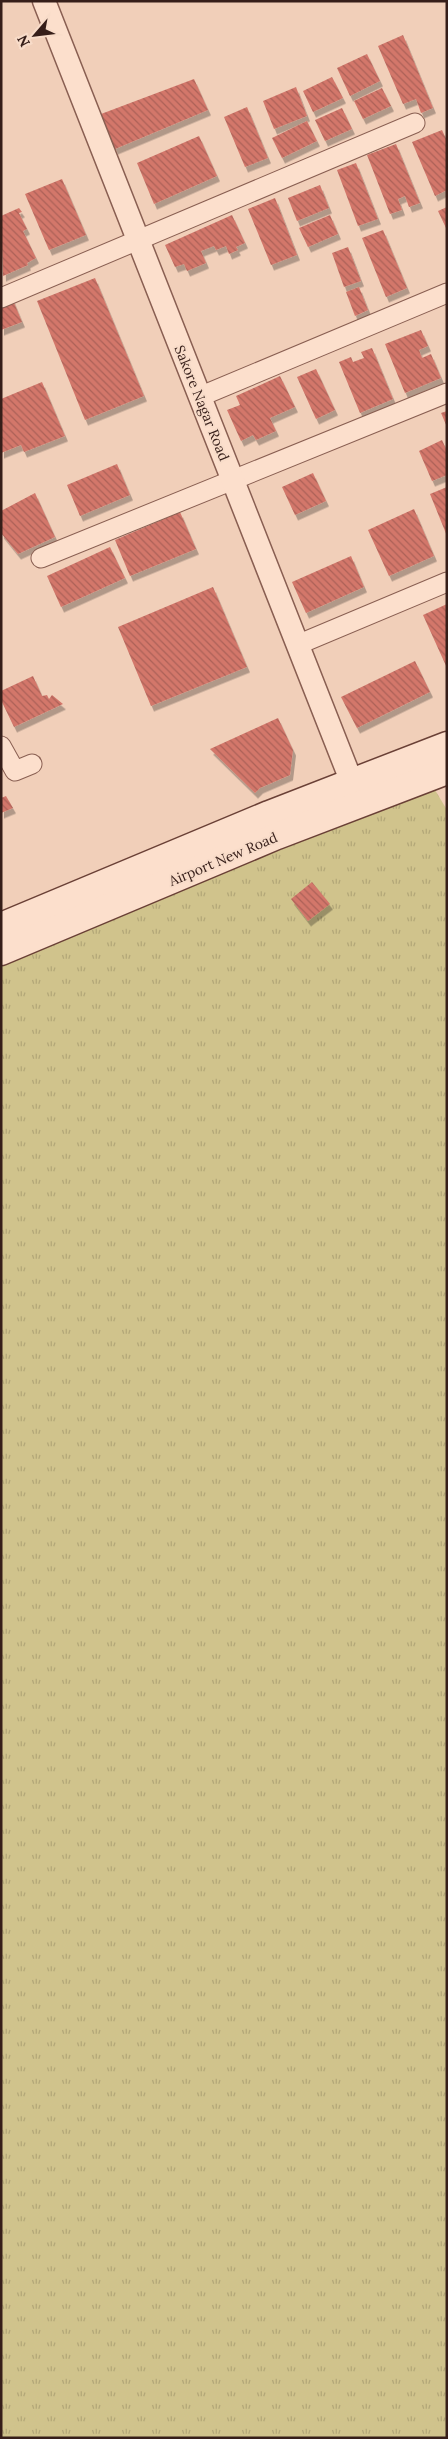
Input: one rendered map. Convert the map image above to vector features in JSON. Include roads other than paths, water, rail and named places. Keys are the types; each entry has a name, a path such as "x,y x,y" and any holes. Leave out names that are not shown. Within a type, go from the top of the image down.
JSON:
{"main road":[{"name":"Airport New Road","path":"1,952 356,793 447,745"},
{"name":"Airport New Road","path":"1,926 356,793 447,771"}],"street":[{"name":"Sakore Nagar Road","path":"44,1 356,793"},
{"path":"1,298 415,123"},
{"path":"199,397 447,293"},
{"path":"41,558 447,393"},
{"path":"298,645 447,582"},
{"path":"1,746 15,771 32,764"}]}
